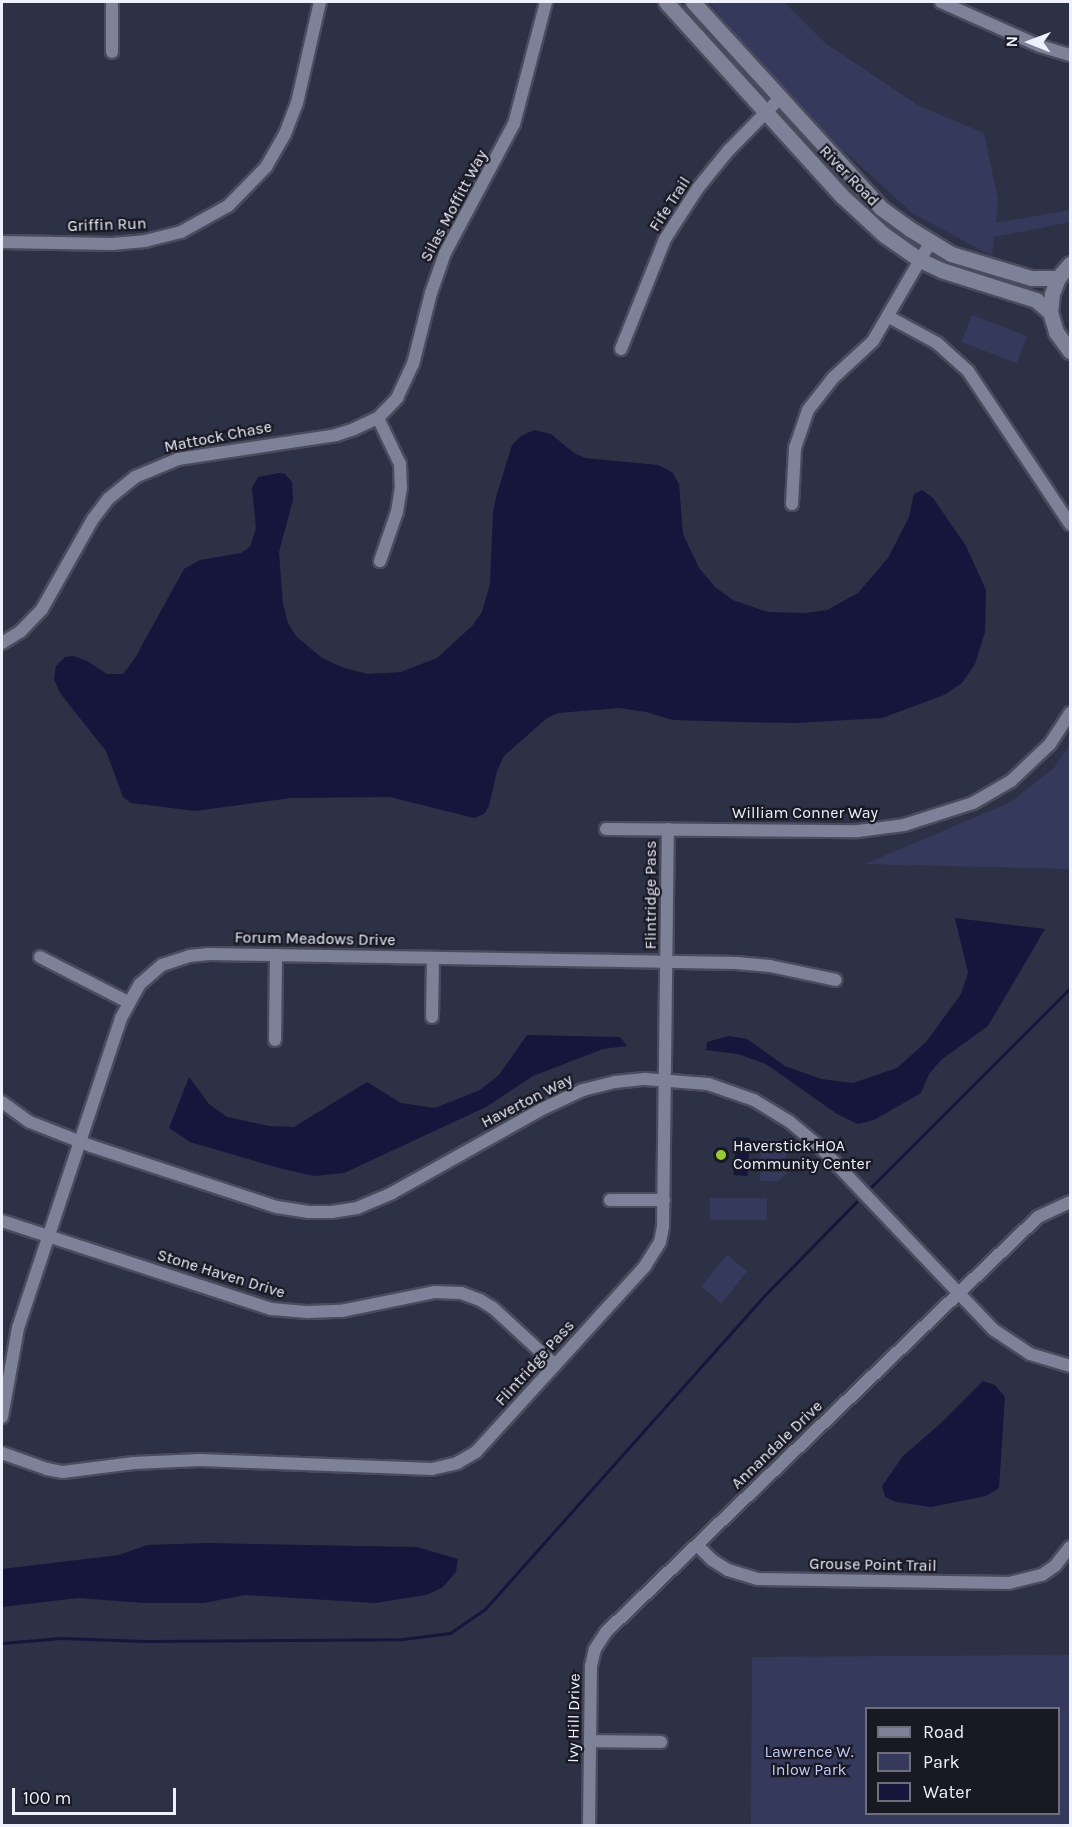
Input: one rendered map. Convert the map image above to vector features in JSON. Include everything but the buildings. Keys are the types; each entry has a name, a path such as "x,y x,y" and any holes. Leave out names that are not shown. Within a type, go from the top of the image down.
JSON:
{"main road":[{"name":"River Road","path":"666,2 862,216 920,260 966,280 1035,300 1050,312"},
{"name":"River Road","path":"693,2 881,208 930,243 951,254 1044,280 1058,278"},
{"path":"1071,264 1058,278 1052,294 1050,312 1056,332 1071,351"}],"street":[{"path":"112,2 112,52"},
{"name":"Griffin Run","path":"2,242 112,244 145,241 188,229 228,206 266,167 285,134 297,103 320,2"},
{"name":"Silas Moffitt Way","path":"378,418 397,398 408,378 438,268 514,124 546,2"},
{"path":"941,2 1040,46 1071,55"},
{"name":"Fife Trail","path":"621,349 665,239 704,181 728,151 780,98"},
{"path":"792,504 795,448 808,410 833,378 873,341 930,243"},
{"path":"889,316 937,343 968,370 1071,524"},
{"path":"378,418 399,464 401,488 397,512 380,561"},
{"name":"Mattock Chase","path":"2,643 21,630 42,609 93,519 108,499 135,477 178,459 336,435 378,418"},
{"name":"William Conner Way","path":"606,829 858,831 904,825 972,803 1011,781 1050,744 1071,713"},
{"name":"Flintridge Pass","path":"2,1453 47,1469 63,1472 165,1460 438,1468 457,1463 476,1452 654,1256 663,1226 664,1200 668,829"},
{"name":"Forum Meadows Drive","path":"2,1417 16,1336 128,1002 151,974 174,960 209,954 756,964 836,980"},
{"path":"275,1040 276,955"},
{"path":"40,957 128,1002"},
{"path":"432,1017 434,958"},
{"name":"Haverton Way","path":"2,1102 36,1125 80,1142 277,1207 332,1212 357,1208 392,1193 542,1109 583,1090 630,1080 665,1079 708,1084 727,1089 760,1103 790,1122 821,1148 958,1293 1010,1343 1039,1359 1071,1366"},
{"path":"610,1200 664,1200"},
{"name":"Annandale Drive","path":"618,1619 1038,1217 1071,1202"},
{"name":"Stone Haven Drive","path":"2,1221 245,1302 281,1310 341,1311 434,1292 461,1293 493,1308 555,1365"},
{"name":"Grouse Point Trail","path":"697,1545 712,1560 728,1570 746,1577 767,1580 1009,1583 1033,1578 1055,1566 1071,1547"},
{"name":"Ivy Hill Drive","path":"590,1826 592,1659 602,1638 618,1619"},
{"path":"590,1741 661,1742"}],"green space":[{"path":"709,2 784,2 825,43 919,106 984,133 998,200 996,223 1070,210 1070,222 994,237 992,256 912,213 844,151 748,49"},
{"path":"972,315 1027,336 1017,363 962,342"},
{"path":"1070,744 1070,869 865,864 1011,802 1054,768"},
{"path":"761,1139 779,1140 786,1153 786,1174 778,1181 760,1181"},
{"path":"710,1198 767,1198 767,1220 710,1220"},
{"path":"727,1255 747,1271 721,1303 701,1287"},
{"name":"Lawrence W. Inlow Park","path":"1070,1655 1070,1825 751,1825 752,1657"}],"water":[{"path":"534,430 551,434 574,453 585,458 658,465 672,472 679,484 683,534 699,568 715,587 733,600 768,612 805,613 827,610 858,593 888,558 909,517 914,494 922,490 933,498 966,546 986,590 985,632 975,664 962,683 944,695 882,718 796,723 673,720 646,712 619,708 558,713 547,718 504,756 497,771 489,806 484,814 474,818 390,797 291,798 195,811 131,803 123,797 106,751 60,693 54,679 56,666 65,657 73,656 87,661 107,674 123,674 135,658 184,569 200,560 241,553 250,547 256,528 252,488 258,477 279,473 285,474 292,482 293,500 279,552 283,604 288,623 296,636 322,658 344,668 368,674 401,672 437,658 472,626 482,612 490,584 493,511 497,494 512,445 521,436"},
{"path":"955,918 1045,929 988,1026 941,1060 929,1074 921,1093 874,1120 858,1124 837,1114 766,1064 738,1054 706,1050 707,1042 729,1036 747,1039 785,1066 821,1079 853,1083 897,1068 926,1042 961,994 968,973"},
{"path":"527,1035 620,1037 627,1046 603,1049 533,1076 486,1107 344,1173 314,1176 279,1168 190,1142 169,1128 189,1077 209,1104 227,1117 269,1126 294,1127 367,1082 401,1103 435,1108 480,1090 499,1075"},
{"path":"736,1137 750,1138 747,1176 733,1175"},
{"path":"983,1381 995,1385 1005,1397 999,1488 986,1496 931,1507 896,1502 885,1497 882,1486 903,1456 941,1423"},
{"path":"207,1543 417,1547 458,1559 456,1572 442,1588 426,1595 375,1603 245,1595 204,1603 145,1603 78,1598 2,1607 2,1569 119,1555 147,1545"}],"waterway":[{"path":"871,1187 1070,988"},
{"path":"2,1643 61,1638 144,1641 403,1639 450,1633 485,1609 761,1299 856,1202"}],"place":[{"name":"Haverstick HOA Community Center","path":"721,1155"}]}
